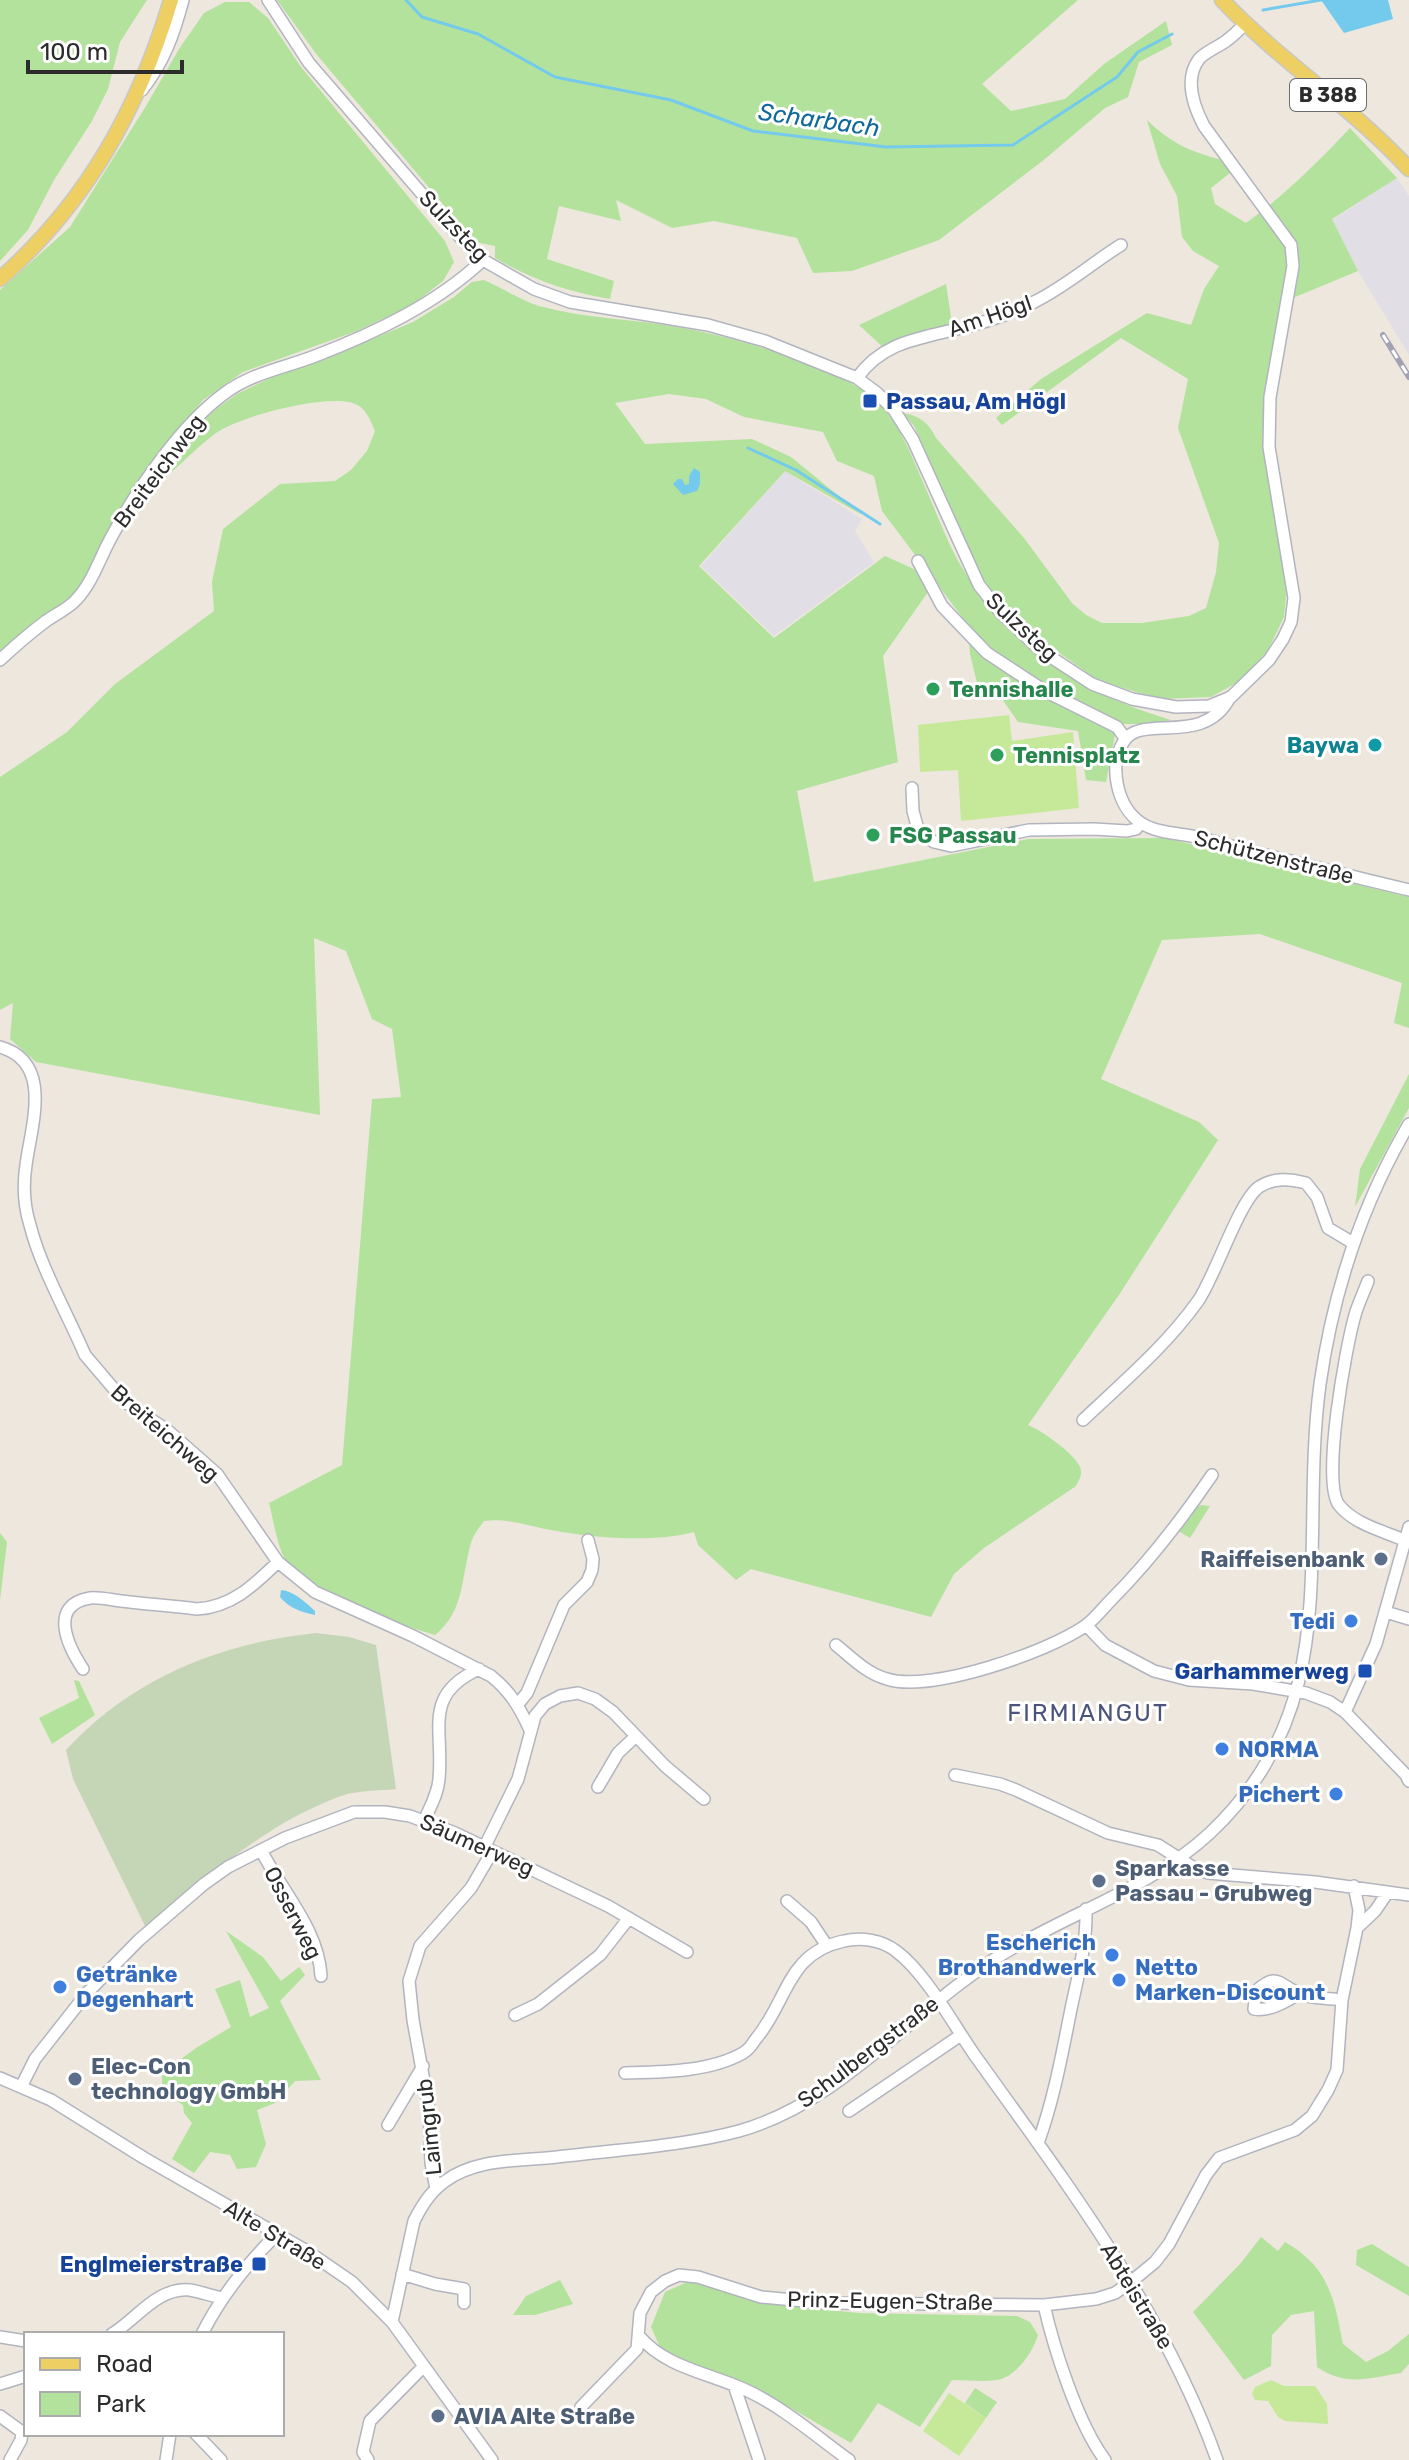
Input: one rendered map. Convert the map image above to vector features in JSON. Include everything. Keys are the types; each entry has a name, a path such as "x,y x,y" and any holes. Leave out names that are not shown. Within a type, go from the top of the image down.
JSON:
{"main road":[{"path":"0,279 26,256 74,200 137,97 171,0"},
{"name":"B 388","path":"1222,0 1409,169"}],"street":[{"path":"137,97 159,69 175,33 183,0"},
{"name":"Sulzsteg","path":"268,0 309,63 454,231 483,260 534,289 570,302 708,325 765,341 857,378 894,410 913,440 979,585 1000,612 1040,650 1092,684 1132,699 1187,708 1209,706 1231,697 1269,660 1291,622 1294,598 1269,447 1270,397 1293,266 1291,245 1204,126 1196,110 1192,80 1199,59 1245,24"},
{"name":"Am Högl","path":"857,378 866,365 885,349 918,337 990,320 1034,303 1121,245"},
{"name":"Breiteichweg","path":"0,660 75,601 91,580 113,534 142,488 186,427 208,406 258,374 313,357 420,307 461,280 483,260"},
{"name":"Sulzsteg","path":"918,561 942,606 987,653 1045,691 1117,727 1125,738"},
{"path":"1140,823 1125,807 1118,791 1117,756 1125,738 1138,731 1204,724 1223,711 1231,697"},
{"name":"Schützenstraße","path":"912,788 913,811 919,833 934,842 951,846 1029,830 1127,831 1136,829 1140,823 1155,830 1409,890"},
{"name":"Breiteichweg","path":"0,1047 18,1054 28,1068 35,1089 35,1108 25,1166 25,1202 36,1244 85,1355 125,1402 167,1430 217,1474 278,1562 326,1599 383,1622 479,1669 504,1686 518,1704"},
{"name":"Schulbergstraße","path":"392,2322 414,2221 436,2189 455,2175 488,2164 684,2141 738,2131 784,2115 829,2088 937,1999 1004,1953 1179,1857 1222,1821 1253,1785 1281,1735 1296,1692 1306,1649 1312,1601 1315,1441 1332,1322 1353,1243 1409,1124"},
{"path":"1083,1420 1176,1331 1201,1296 1246,1205 1258,1188 1283,1178 1306,1183 1317,1197 1328,1228 1353,1243"},
{"path":"1368,1281 1355,1313 1343,1365 1334,1485 1337,1503 1351,1516 1404,1540"},
{"path":"836,1645 870,1672 903,1682 947,1677 1016,1659 1048,1646 1086,1625 1133,1578 1212,1475"},
{"path":"1345,1712 1371,1658 1409,1527"},
{"path":"530,1730 518,1704 527,1693 564,1605 587,1582 593,1559 588,1540"},
{"path":"83,1669 69,1649 65,1634 64,1625 73,1606 91,1598 209,1608 238,1597 278,1562"},
{"path":"1386,1612 1409,1619"},
{"path":"1086,1625 1105,1645 1154,1671 1189,1680 1253,1684 1315,1695 1345,1712 1408,1777"},
{"path":"424,1821 439,1783 441,1702 454,1684 479,1669"},
{"path":"530,1730 535,1716 545,1704 560,1696 578,1693 595,1699 613,1712 635,1737 704,1799"},
{"name":"Laimgrub","path":"436,2189 423,2065 409,1981 420,1946 471,1888 518,1779 530,1730"},
{"path":"598,1787 618,1753 635,1737"},
{"path":"955,1775 1000,1784 1108,1833 1158,1845 1194,1868 1208,1873 1354,1886 1409,1895"},
{"name":"Säumerweg","path":"21,2087 35,2059 54,2032 118,1960 204,1884 261,1850 354,1812 398,1813 424,1821 559,1881 687,1952"},
{"name":"Osserweg","path":"261,1850 312,1942 320,1959 321,1976"},
{"path":"1354,1886 1359,1910 1357,1928"},
{"path":"1357,1928 1375,1911 1388,1892"},
{"path":"625,2073 719,2063 745,2052 766,2028 786,1987 808,1957 827,1946 811,1922 787,1901"},
{"path":"1038,2143 1050,2110 1086,1938 1086,1909"},
{"path":"515,2015 538,2004 600,1955 629,1918"},
{"name":"Prinz-Eugen-Straße","path":"581,2407 637,2349 640,2313 651,2292 679,2275 698,2277 761,2297 825,2303 1044,2305 1096,2299 1115,2293 1155,2262 1169,2244 1206,2175 1219,2158 1295,2130 1312,2116 1337,2070 1342,2000 1357,1928"},
{"name":"Abteistraße","path":"827,1946 847,1940 862,1940 891,1947 937,1999 1132,2281 1172,2355 1217,2460"},
{"path":"1300,1993 1342,2000"},
{"name":"Schulbergstraße","path":"849,2111 961,2035"},
{"name":"Laimgrub","path":"388,2125 423,2065"},
{"name":"Alte Straße","path":"0,2078 64,2108 307,2251 352,2282 392,2322 492,2460"},
{"path":"203,2332 222,2298 250,2261 276,2235"},
{"path":"402,2274 464,2289 464,2303"},
{"path":"114,2332 167,2293 188,2290 222,2298"},
{"path":"1044,2305 1054,2348 1105,2460"},
{"path":"639,2336 649,2348 667,2360 749,2391 849,2460"},
{"path":"0,2337 24,2341"},
{"path":"368,2460 363,2452 370,2421 423,2367"},
{"path":"0,2384 24,2377"},
{"path":"734,2385 759,2460"},
{"path":"0,2416 22,2432 10,2460"},
{"path":"166,2460 170,2436"},
{"path":"198,2436 221,2460"}],"shaded area":[{"path":"1397,178 1409,196 1409,355 1358,271 1332,220"},
{"path":"785,471 862,519 855,531 874,562 774,636 701,566"}],"green space":[{"path":"0,0 147,0 120,42 108,89 92,121 54,180 28,230 0,261"},
{"path":"277,0 1078,0 982,84 1011,111 1065,99 1104,64 1166,21 1172,45 1139,62 1128,97 1105,108 1045,159 939,240 852,271 813,273 797,238 714,221 672,228 616,200 621,221 559,206 547,259 614,281 610,299 579,293 536,278 495,258 495,246 475,242 317,55"},
{"path":"225,2 249,2 268,18 301,67 445,241 454,262 443,281 412,305 357,331 243,372 203,400 172,438 88,580 0,656 0,290 70,227 179,49 204,13"},
{"path":"1147,120 1182,146 1222,160 1230,173 1211,188 1215,204 1246,223 1274,202 1350,128 1397,178 1332,219 1358,271 1283,302 1265,395 1288,576 1284,617 1269,648 1255,666 1238,682 1211,697 1160,699 1099,681 1012,616 991,593 914,426 903,413 927,424 1024,538 1072,603 1086,615 1102,623 1142,623 1189,616 1206,608 1216,572 1219,543 1178,428 1188,379 1121,338 1002,425 996,418 1041,379 1147,313 1191,325 1204,289 1219,266 1193,251 1182,237 1177,196 1160,164"},
{"path":"484,280 539,306 683,328 751,344 821,369 861,389 893,420 956,557 981,596 1003,622 1050,664 1077,681 1137,709 1171,720 1154,724 1117,724 1106,782 1086,780 1078,731 1018,722 998,693 980,695 970,654 968,625 882,511 874,476 837,461 823,432 744,417 706,399 669,394 615,403 645,444 752,439 791,457 862,515 785,471 699,566 774,638 885,556 914,569 928,592 883,656 898,762 797,791 814,882 1028,839 1165,838 1409,897 1409,1028 1394,1023 1402,983 1260,934 1162,940 1101,1079 1199,1122 1218,1140 1121,1292 1028,1425 1057,1443 1077,1462 1081,1472 1076,1486 984,1548 954,1574 931,1617 751,1569 736,1580 698,1545 694,1532 642,1538 604,1537 502,1521 484,1521 475,1534 457,1604 445,1626 435,1635 355,1607 315,1586 284,1557 269,1503 342,1465 372,1099 401,1097 392,1029 372,1019 346,951 314,938 320,1115 36,1062 10,1039 13,1003 0,1010 0,777 67,732 115,684 214,611 212,582 223,529 280,484 335,481 351,470 367,451 375,431 364,411 353,403 323,402 283,408 228,426 209,438 161,482 158,476 186,437 237,394 278,374 318,362 413,322 472,282"},
{"path":"946,284 953,330 885,349 859,325"},
{"name":"Tennisplatz","path":"1009,715 1012,741 1073,732 1079,808 961,821 958,770 920,772 918,725"},
{"path":"1409,1074 1409,1108 1355,1207 1360,1169"},
{"path":"1210,1506 1190,1538 1175,1529 1190,1509"},
{"path":"0,1533 7,1542 0,1600"},
{"path":"316,1633 349,1637 376,1645 396,1789 347,1794 287,1821 214,1872 148,1932 73,1779 66,1750 119,1703 180,1668 246,1645"},
{"path":"74,1680 79,1681 95,1715 52,1744 39,1718 79,1698"},
{"path":"226,1931 263,1957 281,1981 299,1967 305,1975 280,2001 321,2080 295,2081 275,2103 257,2110 266,2144 256,2167 237,2169 230,2155 210,2152 194,2173 172,2159 192,2123 184,2113 183,2105 162,2092 162,2073 231,2027 215,1989 240,1980 250,2017 269,2008"},
{"path":"1261,2237 1278,2251 1285,2242 1311,2262 1327,2285 1343,2344 1366,2362 1388,2351 1409,2334 1409,2364 1401,2373 1348,2379 1317,2367 1314,2311 1291,2315 1272,2335 1271,2366 1244,2380 1193,2312 1240,2264"},
{"path":"1372,2244 1409,2267 1409,2296 1356,2265 1357,2250"},
{"path":"560,2280 573,2304 535,2315 513,2315 526,2296"},
{"path":"700,2282 762,2303 859,2313 1017,2316 1030,2322 1038,2335 1023,2363 1004,2378 952,2380 920,2427 878,2403 851,2443 753,2386 676,2358 660,2347 651,2327 665,2292 685,2283"},
{"path":"1271,2380 1284,2386 1315,2386 1327,2404 1328,2424 1285,2421 1278,2417 1268,2401 1255,2400 1252,2394 1255,2387"},
{"path":"975,2388 997,2402 986,2418 965,2403"},
{"path":"949,2393 986,2418 959,2456 923,2431"}],"water":[{"path":"1321,0 1388,0 1393,19 1344,33"},
{"path":"694,468 700,472 700,484 697,491 683,495 673,484 682,479 685,485 689,484"},
{"path":"281,1590 299,1598 315,1611 315,1615 287,1604 280,1597"}],"waterway":[{"name":"Scharbach","path":"406,0 422,17 478,34 555,77 671,100 753,131 886,147 1013,145 1117,77 1138,52 1172,34"},
{"name":"Scharbach","path":"1263,10 1321,0"},
{"path":"748,448 796,470 880,524"}],"railway":[{"path":"1383,335 1409,377"}],"place":[{"name":"Passau, Am Högl","path":"870,401"},
{"name":"Tennishalle","path":"933,689"},
{"name":"Baywa","path":"1375,745"},
{"name":"Tennisplatz","path":"997,755"},
{"name":"FSG Passau","path":"873,835"},
{"name":"Raiffeisenbank","path":"1381,1559"},
{"name":"Tedi","path":"1351,1621"},
{"name":"Garhammerweg","path":"1365,1671"},
{"name":"NORMA","path":"1222,1749"},
{"name":"Pichert","path":"1336,1794"},
{"name":"Sparkasse Passau - Grubweg","path":"1099,1881"},
{"name":"Escherich Brothandwerk","path":"1112,1955"},
{"name":"Netto Marken-Discount","path":"1119,1980"},
{"name":"Getränke Degenhart","path":"60,1987"},
{"name":"Elec-Con technology GmbH","path":"75,2079"},
{"name":"Englmeierstraße","path":"259,2264"},
{"name":"AVIA Alte Straße","path":"438,2416"}],"district":[{"name":"FIRMIANGUT","path":"1088,1713"}]}
